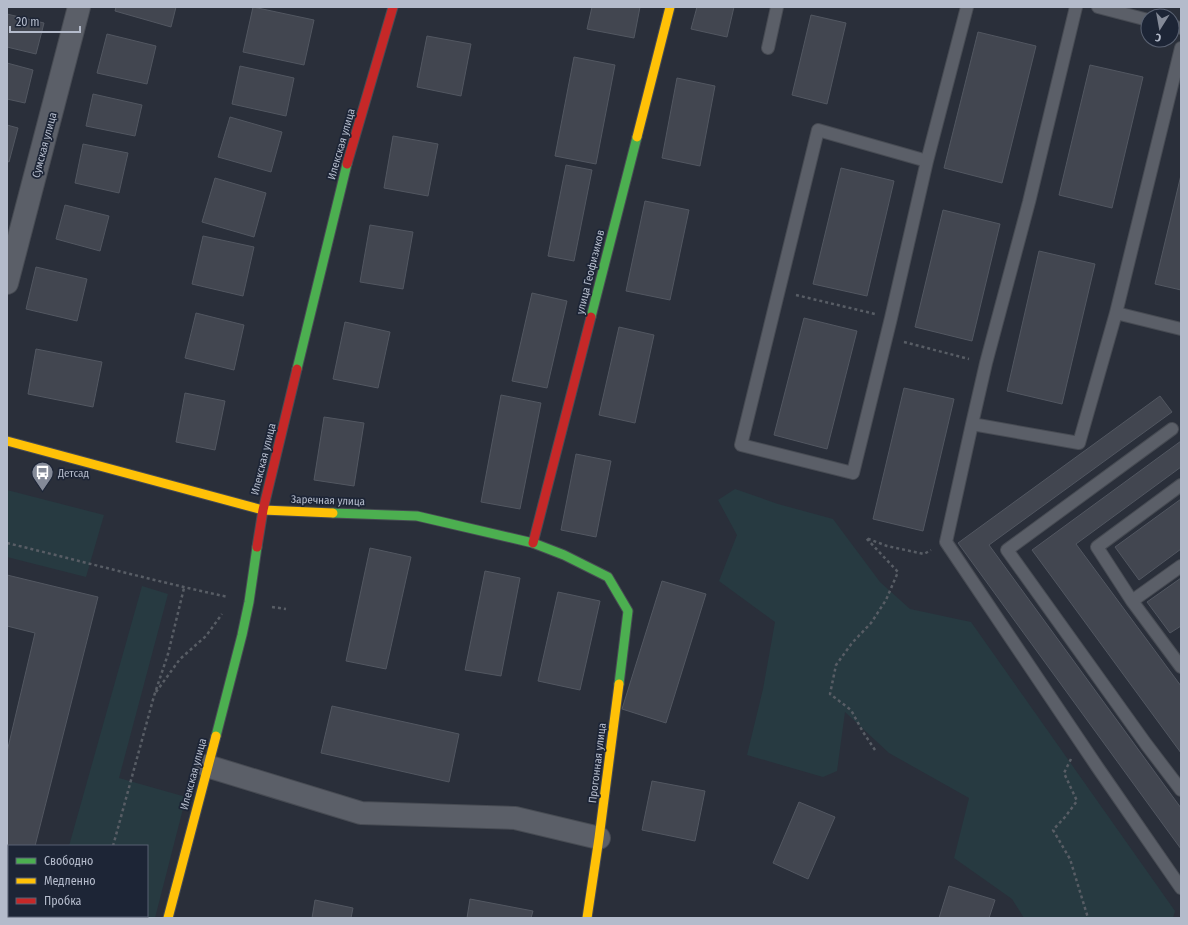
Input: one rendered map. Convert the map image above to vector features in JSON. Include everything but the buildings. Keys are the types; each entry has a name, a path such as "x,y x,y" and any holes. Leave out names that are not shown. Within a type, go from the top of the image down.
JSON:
{"street":[{"name":"Сумская улица","path":"7,283 79,7"},
{"name":"Илекская улица","path":"168,918 207,766 228,694 249,602 263,510 346,168 393,7"},
{"name":"улица Геофизиков","path":"533,543 670,7"},
{"name":"Заречная улица","path":"7,442 263,510 417,516 533,543 564,555 608,577 628,611"},
{"name":"Прогонная улица","path":"587,918 599,838 628,611"},
{"path":"207,766 361,813 515,818 599,838"}],"lane":[{"path":"768,48 777,7"},
{"path":"927,161 818,130 741,445 853,473 891,318 927,161 967,7"},
{"path":"1076,7 1029,202 986,363 946,542 1080,742 1181,888"},
{"path":"1098,7 1140,18"},
{"path":"972,424 1079,443 1116,312 1181,48"},
{"path":"1116,312 1181,329"},
{"path":"1172,429 1007,550 1146,744 1181,790"},
{"path":"1181,485 1097,547 1132,601 1176,650 1181,667"},
{"path":"1132,601 1181,566"}],"path":[{"path":"779,291 891,318"},
{"path":"886,338 986,363"},
{"path":"875,750 851,710 830,694 836,665 852,643 871,623 886,600 898,572 866,538 887,546 924,554 946,542"},
{"path":"7,543 184,588 232,598"},
{"path":"113,845 154,696 168,654 184,588"},
{"path":"154,696 180,659 206,636 224,611"},
{"path":"1080,742 1064,772 1077,801 1053,830 1070,859 1088,918"}],"shaded area":[{"path":"735,489 778,504 833,519 880,582 910,609 971,622 1175,911 1173,918 1024,918 1012,899 954,858 969,798 889,753 845,712 837,771 823,777 747,755 763,689 775,622 719,581 737,535 718,500"},
{"path":"7,490 104,515 86,577 7,557"},
{"path":"142,586 168,594 119,778 186,797 155,918 117,917 148,917 148,845 69,845"}],"traffic: fast":[{"path":"591,317 637,137"},
{"path":"297,369 347,164"},
{"path":"333,513 417,516 533,543 564,555 608,577 628,611 619,684"},
{"path":"216,736 242,635 249,602 257,547"}],"traffic: slow":[{"path":"637,137 670,7"},
{"path":"7,441 263,510 333,513"},
{"path":"587,918 619,684"},
{"path":"168,918 216,736"}],"traffic: jam":[{"path":"347,164 393,7"},
{"path":"533,543 591,317"},
{"path":"257,547 263,510 297,369"}],"place":[{"name":"Детсад","path":"43,492"}]}
